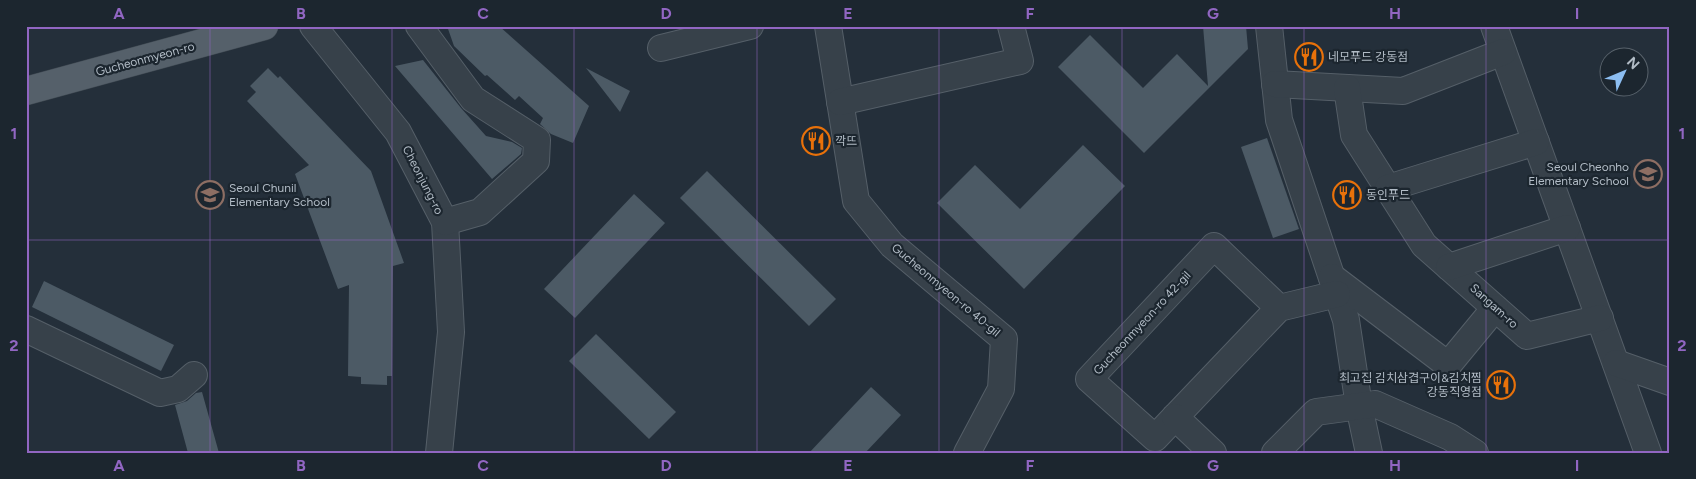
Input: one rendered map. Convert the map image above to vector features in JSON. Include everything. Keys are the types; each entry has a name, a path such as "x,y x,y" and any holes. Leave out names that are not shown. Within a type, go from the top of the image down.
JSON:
{"main road":[{"name":"Gucheonmyeon-ro","path":"26,91 264,26"}],"street":[{"name":"Cheonjung-ro","path":"314,26 398,132 445,222 450,332 439,453"},
{"path":"418,26 473,99 536,140 536,161 480,212 445,222"},
{"path":"661,48 750,26"},
{"name":"Gucheonmyeon-ro 40-gil","path":"828,26 856,201 892,245 1004,339 1001,389 967,453"},
{"path":"840,102 1020,61 1011,26"},
{"path":"1268,26 1280,120 1346,320 1359,406 1369,453"},
{"path":"1494,26 1648,453"},
{"path":"1275,84 1403,90 1504,52"},
{"name":"Sangam-ro","path":"1347,88 1354,135 1424,245 1527,336 1600,318"},
{"path":"1388,188 1536,142"},
{"path":"1449,267 1567,228"},
{"name":"Gucheonmyeon-ro 42-gil","path":"1214,246 1279,308 1155,438 1089,379 1214,246"},
{"path":"1334,286 1448,365 1495,308"},
{"path":"1279,308 1334,286"},
{"path":"26,330 160,393 178,389 194,376"},
{"path":"1616,363 1670,382"},
{"path":"1275,453 1316,412 1374,404 1450,437 1475,453"},
{"path":"1175,417 1213,453"}],"building":[{"path":"447,26 499,26 589,106 573,143 551,134 540,124 543,118 519,96 515,100 487,75 485,76 454,46"},
{"path":"1203,26 1246,26 1248,49 1144,153 1058,67 1090,35 1143,88 1177,54 1208,86"},
{"path":"423,60 486,136 512,142 522,148 521,154 492,179 395,66"},
{"path":"268,68 278,78 280,76 371,171 404,263 393,266 392,376 387,376 387,385 361,384 361,377 348,376 349,285 338,289 295,174 309,165 247,101 256,92 250,86"},
{"path":"586,68 630,91 620,112"},
{"path":"1267,138 1299,229 1273,238 1241,147"},
{"path":"1083,145 1125,186 1024,289 937,203 975,165 1020,209"},
{"path":"707,171 836,299 809,326 680,198"},
{"path":"634,194 665,223 575,318 544,289"},
{"path":"44,281 174,345 161,371 32,307"},
{"path":"596,334 676,412 649,439 569,361"},
{"path":"871,387 901,415 865,453 809,453"},
{"path":"202,392 219,453 188,453 175,405 187,401 196,393"}],"place":[{"name":"네모푸드 강동점","path":"1309,57"},
{"name":"깍뜨","path":"816,141"},
{"name":"Seoul Cheonho Elementary School","path":"1648,174"},
{"name":"Seoul Chunil Elementary School","path":"210,195"},
{"name":"동인푸드","path":"1347,195"},
{"name":"최고집 김치삼겹구이&김치찜 강동직영점","path":"1501,385"}]}
